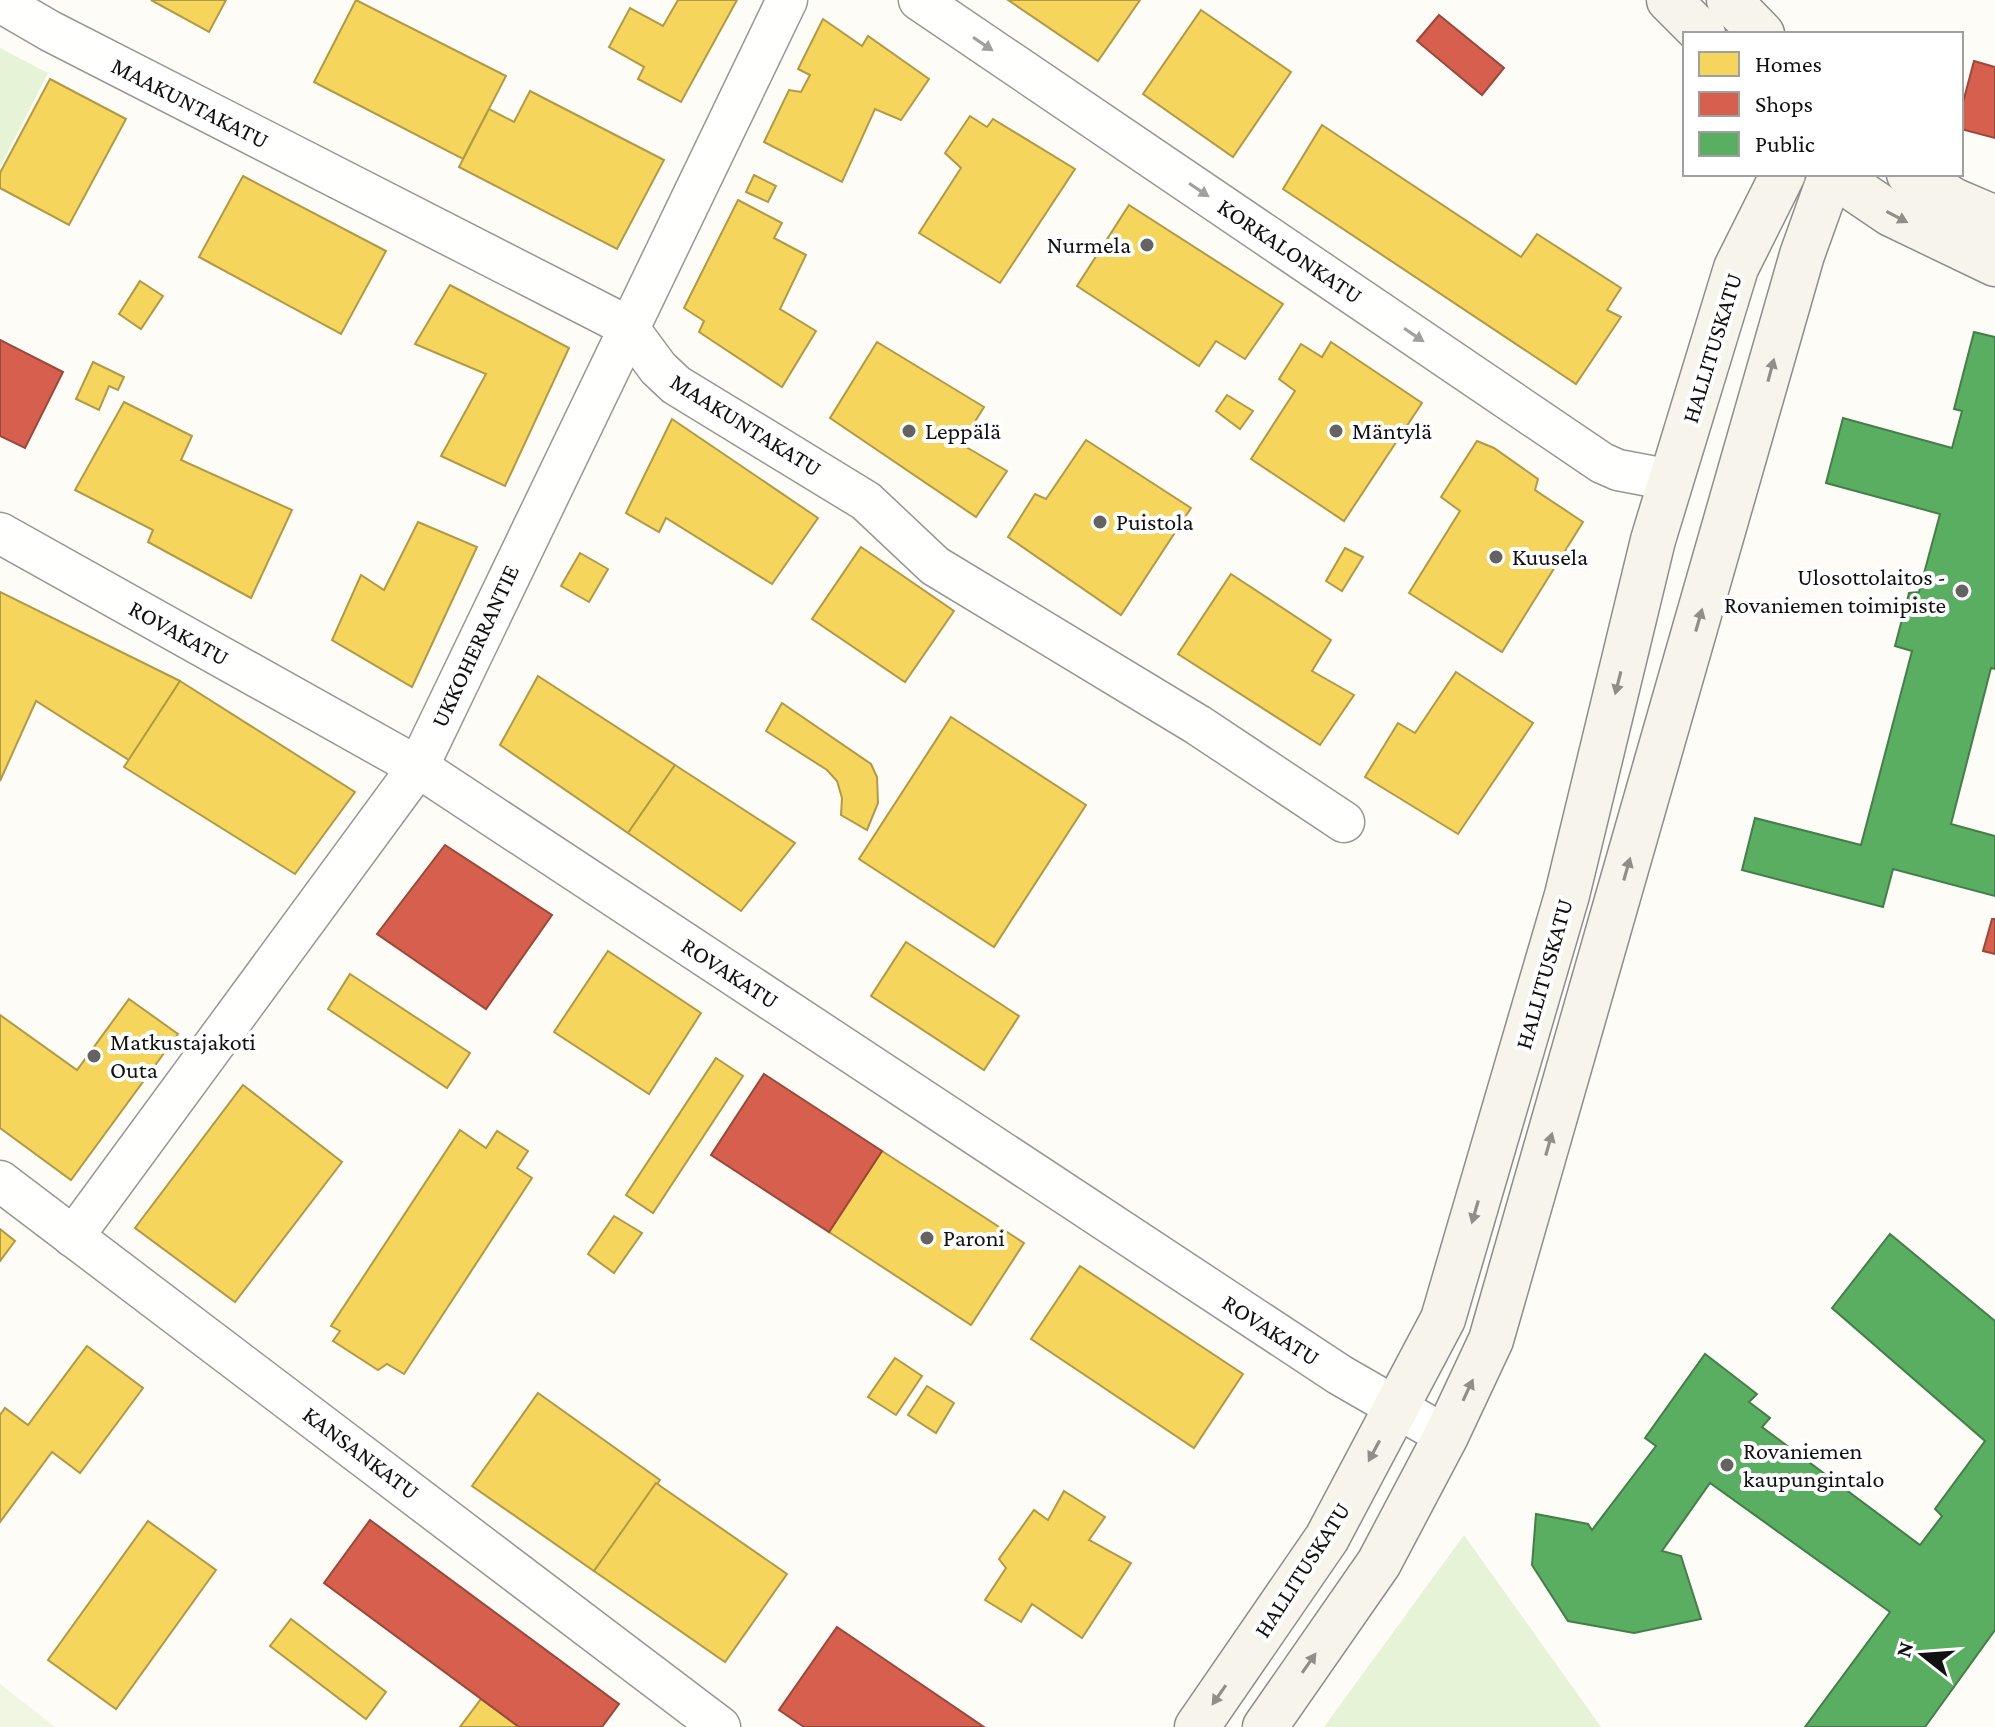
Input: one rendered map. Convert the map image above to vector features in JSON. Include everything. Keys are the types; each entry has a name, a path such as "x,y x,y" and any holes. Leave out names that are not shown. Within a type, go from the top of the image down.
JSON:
{"street":[{"name":"UKKOHERRANTIE","path":"73,1237 418,767 627,326 787,0"},
{"name":"KORKALONKATU","path":"919,0 1602,463 1618,470 1671,480"},
{"path":"1669,0 1701,32"},
{"path":"1729,0 1760,32"},
{"name":"MAAKUNTAKATU","path":"0,2 50,31 627,326 658,368 676,385 866,501 935,566 1160,701 1344,822"},
{"name":"HALLITUSKATU","path":"1197,1727 1327,1538 1443,1319 1567,895 1653,540 1736,268 1782,176"},
{"path":"1265,1727 1379,1563 1446,1436 1491,1340 1507,1294 1802,255 1830,176"},
{"path":"1834,176 1891,214 1995,264"},
{"path":"1912,176 1955,201 1995,218"},
{"path":"1671,480 1748,453"},
{"name":"ROVAKATU","path":"0,533 418,767 1314,1358 1446,1436"},
{"path":"1567,895 1605,944"},
{"path":"1548,960 1605,944"},
{"name":"KANSANKATU","path":"0,1181 720,1727"}],"green space":[{"path":"0,48 48,73 0,167"},
{"path":"1464,1535 1601,1727 1324,1727"},
{"path":"0,1684 55,1727 0,1727"}],"building: Homes":[{"path":"151,0 226,0 209,32"},
{"path":"356,0 506,76 463,159 314,82"},
{"path":"678,0 737,0 681,102 638,79 644,67 609,47 630,8 663,26"},
{"path":"1008,0 1140,0 1098,61"},
{"path":"1201,10 1291,72 1233,157 1143,94"},
{"path":"823,19 862,46 868,36 929,79 901,120 875,109 842,182 764,142 789,90 801,92 810,75 798,69"},
{"path":"50,79 126,119 69,225 0,188 0,173"},
{"path":"530,91 664,160 617,249 459,167 489,109 514,122"},
{"path":"970,116 987,127 993,119 1075,169 1000,283 919,233 961,168 945,153"},
{"path":"1322,125 1521,257 1537,234 1621,288 1607,310 1621,317 1576,384 1283,189"},
{"path":"754,175 776,186 768,202 746,192"},
{"path":"243,176 386,251 341,334 199,257"},
{"path":"738,200 782,223 774,238 806,255 780,309 816,331 782,387 699,332 704,321 684,308"},
{"name":"Nurmela","path":"1129,205 1283,304 1245,359 1216,341 1199,366 1077,286"},
{"path":"140,281 163,296 141,329 119,314"},
{"path":"450,285 569,348 505,486 441,456 486,374 415,344"},
{"name":"Leppälä","path":"877,342 984,407 961,444 1007,471 976,517 830,418"},
{"name":"Mäntylä","path":"1331,342 1422,403 1344,521 1251,459 1295,391 1279,379 1301,344 1322,357"},
{"path":"93,362 124,377 118,390 109,386 99,410 76,399"},
{"path":"1227,395 1253,411 1240,429 1216,411"},
{"path":"124,402 192,436 181,460 292,510 251,598 148,542 153,530 75,490"},
{"path":"672,419 818,518 772,584 666,518 659,532 626,513"},
{"name":"Puistola","path":"1086,440 1191,508 1121,615 1008,537 1035,494 1046,499"},
{"name":"Kuusela","path":"1477,441 1494,448 1538,479 1535,490 1583,522 1502,652 1409,593 1460,511 1441,497"},
{"path":"418,522 477,547 412,687 332,640 361,575 384,590"},
{"path":"861,547 954,611 905,682 812,619"},
{"path":"1345,548 1363,557 1342,591 1326,581"},
{"path":"580,553 608,569 589,602 561,586"},
{"path":"1231,574 1331,640 1312,671 1354,695 1320,745 1178,654"},
{"path":"0,592 180,681 129,760 36,701 0,781"},
{"path":"1456,672 1533,723 1458,834 1365,777 1398,723 1415,733"},
{"path":"538,676 675,765 628,833 500,745"},
{"path":"180,681 355,792 295,874 124,767"},
{"path":"782,703 871,764 877,777 878,803 867,830 841,815 842,798 837,781 827,770 766,731"},
{"path":"951,717 1086,805 994,947 859,859"},
{"path":"675,765 795,843 741,911 628,833"},
{"path":"906,942 1019,1016 984,1070 871,996"},
{"path":"608,951 701,1013 649,1094 554,1032"},
{"path":"350,974 470,1053 447,1088 328,1009"},
{"path":"129,999 178,1034 71,1180 0,1128 0,1015 77,1070"},
{"path":"716,1058 743,1076 653,1213 626,1195"},
{"path":"243,1085 342,1162 235,1302 135,1228"},
{"path":"460,1130 486,1148 497,1131 528,1151 517,1168 532,1178 404,1374 387,1364 378,1370 333,1341 340,1331 331,1326"},
{"name":"Paroni","path":"882,1151 1024,1243 971,1325 829,1232"},
{"path":"614,1216 642,1233 614,1273 588,1254"},
{"path":"0,1229 15,1241 0,1261"},
{"path":"1080,1266 1243,1374 1194,1448 1031,1339"},
{"path":"87,1346 143,1388 80,1473 52,1452 0,1522 0,1415 5,1408 28,1425"},
{"path":"895,1358 922,1376 896,1415 868,1397"},
{"path":"927,1386 954,1403 936,1433 908,1415"},
{"path":"538,1393 660,1480 594,1571 472,1486"},
{"path":"656,1483 787,1574 725,1662 594,1571"},
{"path":"1064,1491 1105,1517 1089,1540 1131,1563 1082,1638 1032,1604 1021,1622 985,1600 1006,1568 999,1559 1034,1510 1048,1520"},
{"path":"148,1521 216,1570 116,1709 48,1660"},
{"path":"291,1619 386,1692 366,1719 270,1646"},
{"path":"481,1699 519,1727 460,1727"}],"building: Shops":[{"path":"1439,15 1504,68 1482,95 1417,41"},
{"path":"1974,61 1995,67 1995,138 1963,130 1963,102"},
{"path":"0,340 63,372 25,448 0,436"},
{"path":"445,845 552,915 486,1009 377,934"},
{"path":"1992,919 1995,919 1995,954 1983,951"},
{"path":"764,1074 882,1151 829,1232 711,1155"},
{"path":"370,1520 619,1704 602,1727 519,1727 324,1583"},
{"path":"837,1627 984,1727 804,1727 779,1710"}],"building: Public":[{"path":"1974,332 1995,337 1995,669 1991,668 1951,824 1995,836 1995,896 1893,869 1883,907 1742,870 1755,818 1861,845 1912,651 1895,646 1909,593 1919,592 1940,514 1826,483 1843,418 1952,448 1962,411 1954,409"},
{"name":"Rovaniemen kaupungintalo","path":"1890,1234 1995,1321 1995,1630 1925,1727 1805,1727 1890,1612 1710,1483 1662,1551 1681,1556 1701,1619 1634,1633 1568,1621 1532,1565 1536,1514 1588,1524 1592,1530 1656,1446 1645,1438 1705,1354 1757,1394 1749,1402 1770,1418 1762,1427 1920,1545 1942,1516 1935,1509 1985,1441 1832,1308"}],"place":[{"name":"Nurmela","path":"1147,245"},
{"name":"Leppälä","path":"909,431"},
{"name":"Mäntylä","path":"1336,431"},
{"name":"Puistola","path":"1100,522"},
{"name":"Kuusela","path":"1496,557"},
{"name":"Ulosottolaitos - Rovaniemen toimipiste","path":"1962,591"},
{"name":"Matkustajakoti Outa","path":"94,1056"},
{"name":"Paroni","path":"927,1238"},
{"name":"Rovaniemen kaupungintalo","path":"1727,1465"}]}
